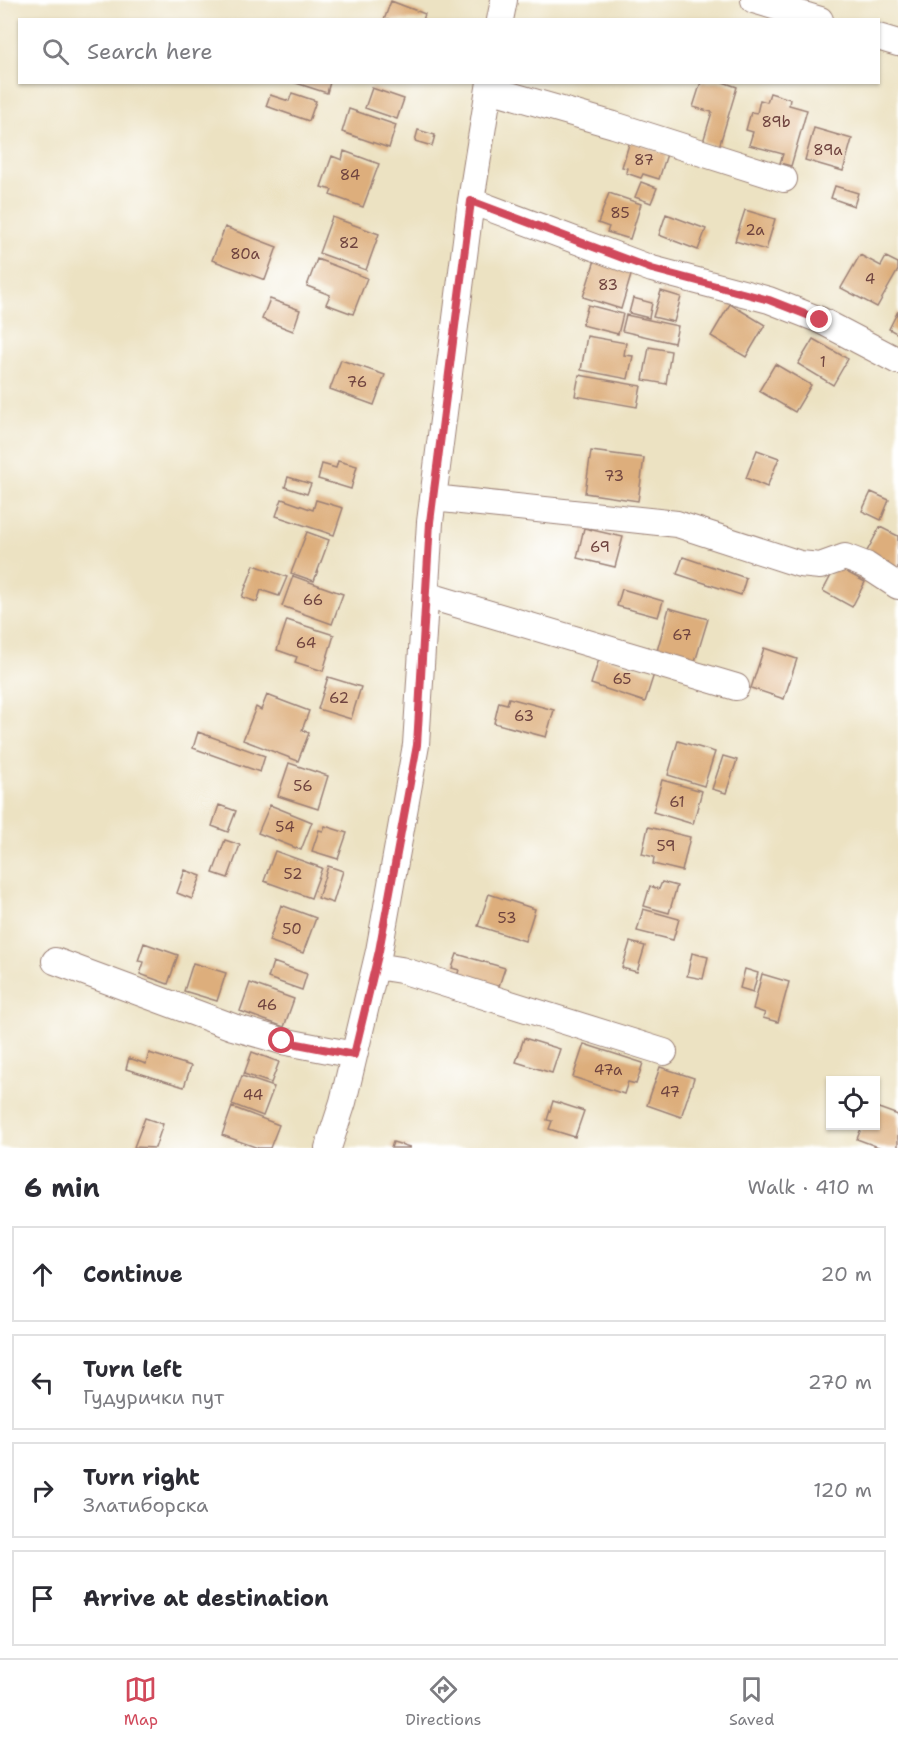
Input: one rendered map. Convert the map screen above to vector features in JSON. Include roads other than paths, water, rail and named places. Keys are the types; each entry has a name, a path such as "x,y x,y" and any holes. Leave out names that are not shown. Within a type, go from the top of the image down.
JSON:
{"street":[{"path":"500,18 504,0"},
{"path":"753,0 813,18"},
{"path":"880,37 898,43"},
{"path":"328,1148 376,966 417,745 434,498 471,201 490,86 784,179"},
{"path":"471,201 652,269 777,303 820,320 898,361"},
{"path":"434,498 676,524 800,564 820,566 845,557 866,565 898,586"},
{"path":"426,595 736,687"},
{"path":"55,961 233,1027 282,1041 354,1055"},
{"path":"376,966 401,970 664,1052"}]}
